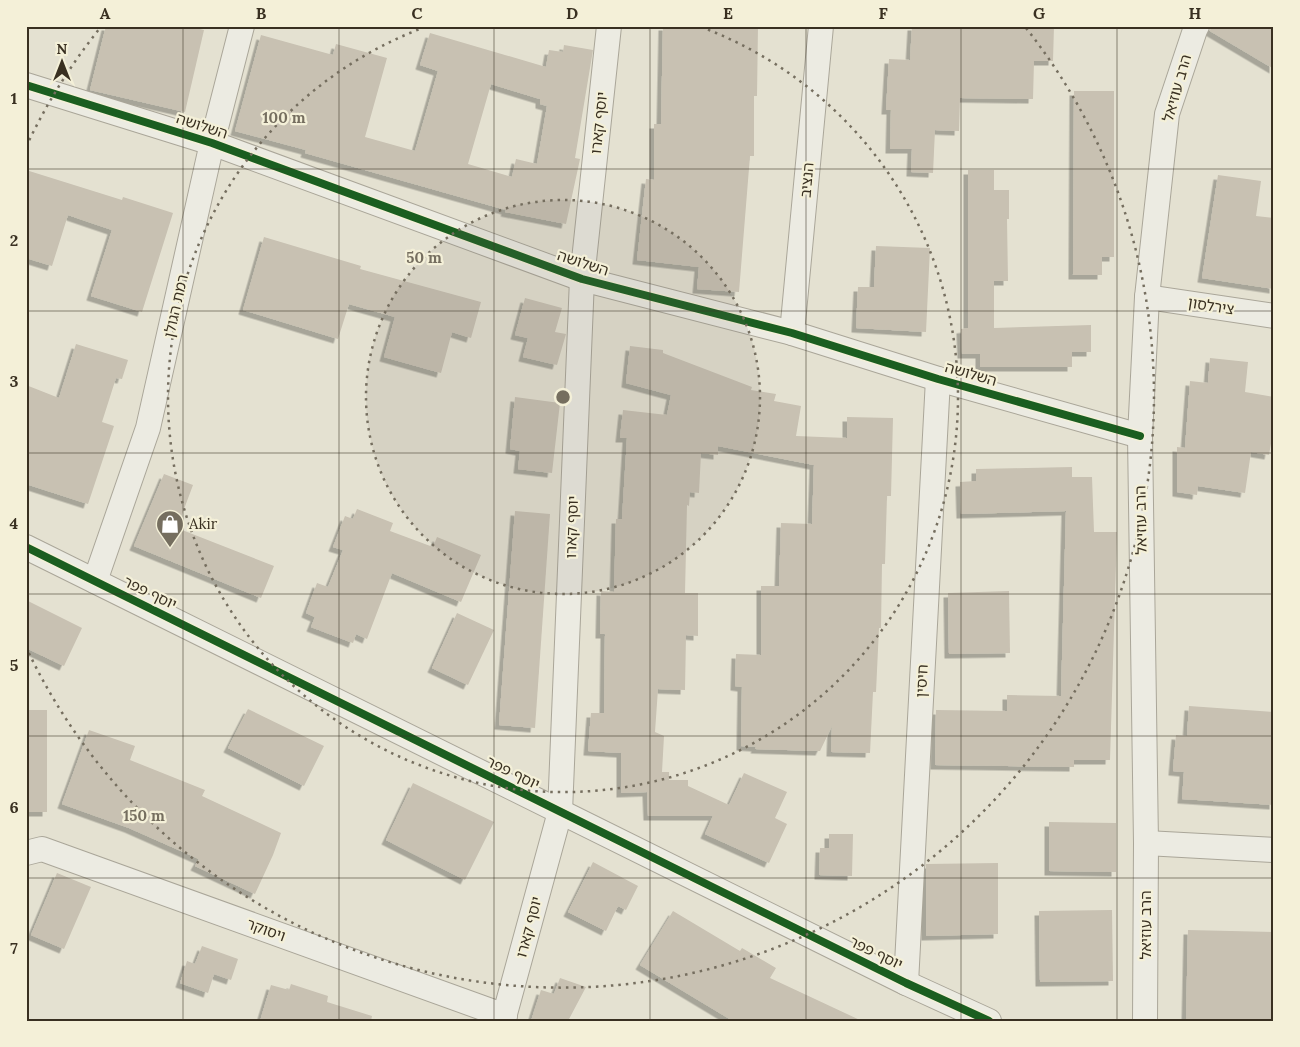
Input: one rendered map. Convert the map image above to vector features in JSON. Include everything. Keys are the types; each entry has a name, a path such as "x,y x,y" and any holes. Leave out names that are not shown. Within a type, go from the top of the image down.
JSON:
{"street":[{"name":"רמת הגולן","path":"95,581 148,428 212,143 242,26"},
{"name":"יוסף קארו","path":"504,1018 560,812 582,279 609,26"},
{"name":"הנציב","path":"792,333 821,26"},
{"name":"הרב עוזיאל","path":"1145,1021 1146,843 1140,436 1147,297 1167,114 1197,26"},
{"name":"השלושה","path":"26,85 212,143 582,279 792,333 938,379 1140,436"},
{"name":"צירלסון","path":"1147,297 1274,316"},
{"name":"חיסין","path":"906,983 938,379"},
{"name":"יוסף פפר","path":"26,547 906,983 989,1021"},
{"path":"1146,843 1274,850"},
{"name":"ויסוקר","path":"26,853 42,849 504,1018"}],"building":[{"path":"106,26 187,26 204,30 185,112 90,90"},
{"path":"663,26 758,26 757,96 754,96 754,156 750,156 739,292 697,289 699,267 637,260 646,179 654,180 654,124 661,124"},
{"path":"912,26 1054,26 1053,61 1034,61 1033,99 960,98 959,131 935,130 933,173 911,172 912,149 890,149 891,110 886,110 889,59 910,60"},
{"path":"1211,26 1274,26 1274,69 1210,31"},
{"path":"430,33 546,67 549,50 563,52 564,45 593,50 575,158 580,159 566,224 505,212 506,210 305,153 306,150 235,131 261,35 333,55 336,44 387,58 365,137 415,151 438,71 420,65","holes":["491,84 540,99 540,104 547,106 537,164 516,159 512,177 468,164"]},
{"path":"1074,91 1114,91 1114,257 1102,257 1102,275 1073,275"},
{"path":"26,170 122,200 123,197 173,213 142,312 91,296 112,230 68,215 52,266 26,258"},
{"path":"968,170 994,170 994,190 1009,190 1009,219 1007,219 1008,281 994,281 994,328 1091,325 1091,352 1072,352 1072,367 980,367 980,354 962,354 961,329 968,328"},
{"path":"1218,175 1261,181 1256,216 1274,218 1274,289 1202,278"},
{"path":"264,237 361,266 360,269 481,302 471,338 452,332 441,373 384,357 395,317 349,304 338,339 243,310"},
{"path":"876,246 930,248 926,332 856,328 858,287 874,287"},
{"path":"525,298 562,308 555,332 566,334 557,365 523,357 528,338 515,335"},
{"path":"76,344 128,360 122,379 116,378 102,422 114,426 88,504 26,484 26,385 59,398"},
{"path":"630,346 663,350 663,353 752,387 751,390 776,394 774,401 801,406 796,436 847,438 847,417 893,418 891,496 887,496 885,564 882,564 881,628 879,628 876,692 873,692 870,753 831,752 832,726 820,751 755,749 756,747 741,746 742,687 735,686 736,654 761,655 761,586 779,586 781,523 812,524 814,465 718,446 718,455 701,453 699,493 690,492 689,506 687,505 685,593 698,593 698,636 686,635 685,690 658,689 655,732 664,736 662,772 669,772 669,780 688,780 688,786 729,805 744,773 787,792 775,818 787,824 769,863 705,834 713,816 648,816 647,792 621,793 621,753 588,751 591,713 604,713 605,634 600,634 601,591 614,592 616,519 622,519 627,438 620,438 623,410 667,415 671,395 626,383"},
{"path":"1210,358 1248,362 1245,392 1274,397 1274,426 1269,455 1251,452 1245,493 1198,486 1197,495 1177,492 1177,447 1185,448 1190,381 1208,383"},
{"path":"515,397 560,403 552,473 518,469 520,451 510,449"},
{"path":"1072,467 1072,477 1092,477 1094,532 1117,532 1110,760 1074,760 1074,767 935,765 936,710 1007,711 1007,695 1061,696 1066,511 961,514 960,482 976,481 976,469"},
{"path":"164,474 193,485 177,528 274,566 261,598 134,546"},
{"path":"357,509 393,523 390,531 433,547 437,537 481,555 461,602 392,573 367,639 356,634 353,643 311,627 315,617 306,613 317,583 328,587 343,550 333,547 345,516 353,519"},
{"path":"515,511 550,514 535,728 499,725"},
{"path":"1009,591 1010,653 949,654 948,593"},
{"path":"26,600 82,628 64,666 26,648"},
{"path":"457,613 494,630 468,685 432,668"},
{"path":"1189,706 1274,712 1274,805 1182,799 1184,772 1173,771 1176,735 1187,736"},
{"path":"248,709 324,746 304,786 228,748"},
{"path":"26,710 47,710 47,812 26,812"},
{"path":"89,730 135,746 130,760 205,790 202,796 281,833 255,894 195,866 199,859 129,828 62,804"},
{"path":"413,783 494,822 465,880 386,840"},
{"path":"1049,822 1116,823 1116,872 1049,871"},
{"path":"829,834 853,834 852,876 819,875 820,848 829,848"},
{"path":"593,862 638,886 626,910 618,906 606,931 568,912"},
{"path":"998,863 998,934 926,936 926,864"},
{"path":"57,873 91,887 64,949 31,935"},
{"path":"1112,910 1113,981 1040,982 1039,911"},
{"path":"673,911 740,951 742,948 776,968 770,978 862,1021 733,1021 640,965"},
{"path":"1188,930 1274,932 1274,1021 1186,1021"},
{"path":"202,946 238,959 231,980 214,974 208,993 180,983 187,961 195,964"},
{"path":"560,978 586,987 568,1021 531,1021 541,990 554,994"},
{"path":"291,984 328,996 327,1002 372,1016 371,1021 260,1021 271,985 289,990"}],"cycle path":[{"path":"26,85 212,143 582,279 792,333 938,379 1140,436"},
{"path":"26,547 906,983 989,1021"}],"place":[{"name":"Akir","path":"170,548"}]}
